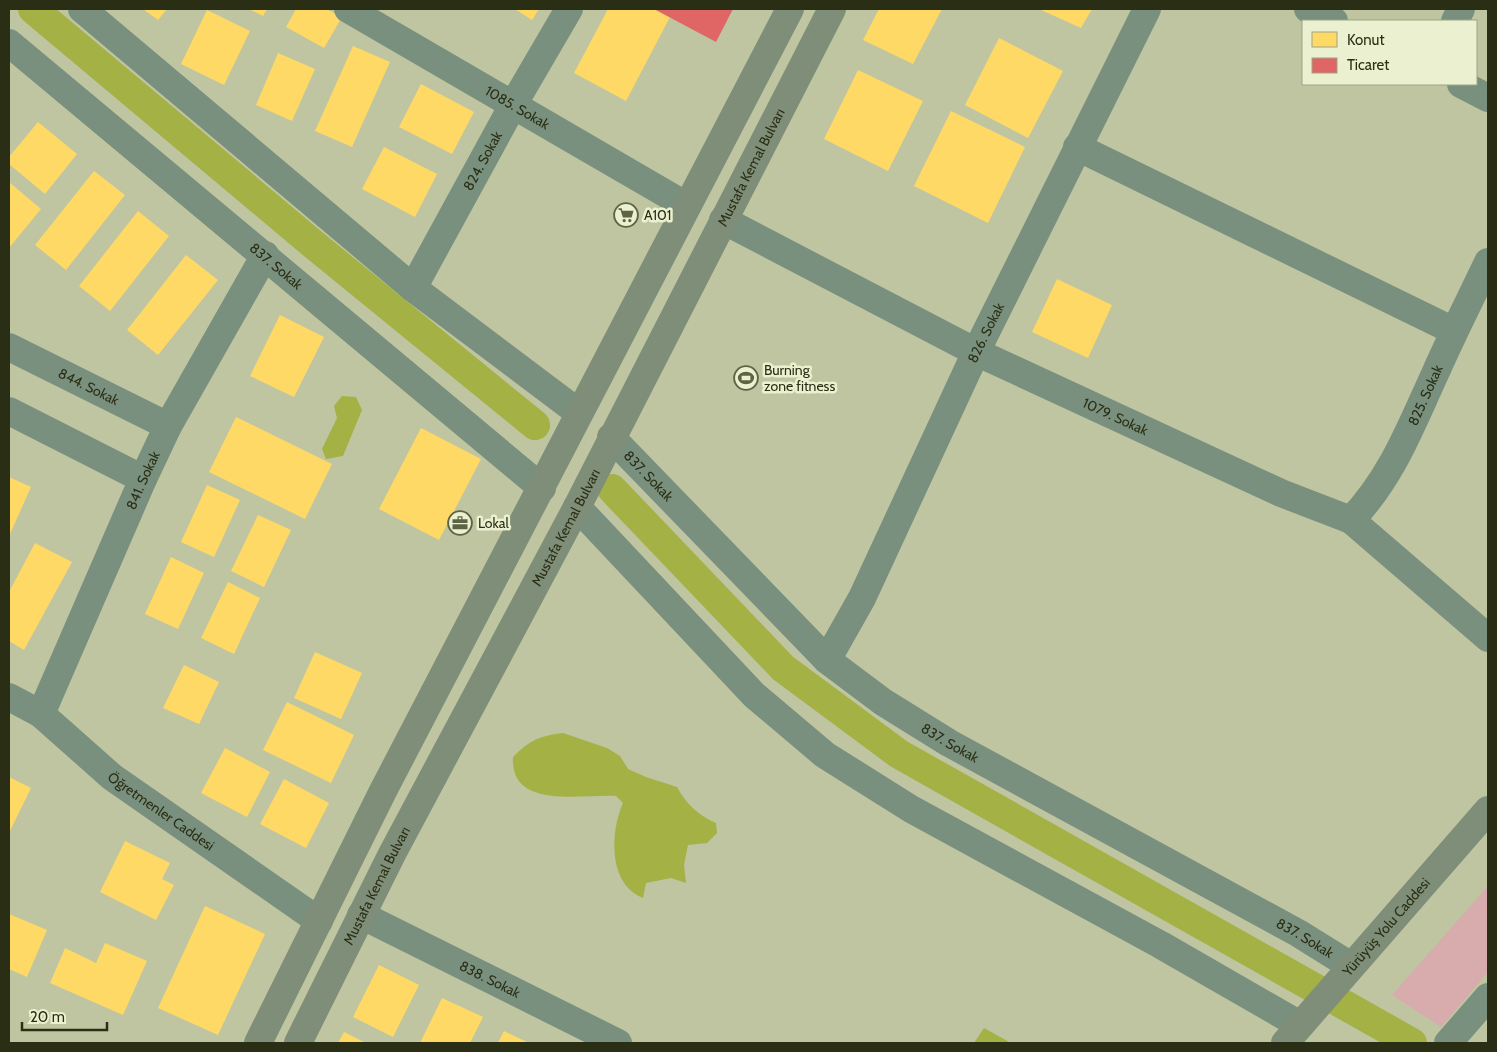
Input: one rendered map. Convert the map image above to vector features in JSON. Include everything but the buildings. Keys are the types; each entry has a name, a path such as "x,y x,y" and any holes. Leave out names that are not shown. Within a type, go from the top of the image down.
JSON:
{"main road":[{"path":"258,1043 383,791 790,9"},
{"name":"Mustafa Kemal Bulvarı","path":"298,1043 392,854 577,507 722,220 832,9"},
{"name":"Yürüyüş Yolu Caddesi","path":"1293,1034 1488,810"}],"street":[{"path":"82,9 413,288 579,413"},
{"name":"1085. Sokak","path":"348,9 687,206"},
{"name":"824. Sokak","path":"413,288 513,106 570,9"},
{"name":"826. Sokak","path":"828,660 862,598 976,352 1147,9"},
{"path":"1308,9 1332,20"},
{"name":"837. Sokak","path":"9,42 542,488"},
{"path":"1463,85 1488,98"},
{"path":"1077,148 1454,331"},
{"name":"1079. Sokak","path":"722,220 976,352 1280,493 1351,520 1488,638"},
{"name":"841. Sokak","path":"41,714 168,426 265,255"},
{"name":"825. Sokak","path":"1351,520 1372,498 1398,456 1454,331 1488,262"},
{"name":"844. Sokak","path":"9,347 168,426"},
{"path":"9,411 143,479"},
{"name":"837. Sokak","path":"611,437 828,660 883,702 949,743 1298,932 1351,966"},
{"path":"577,507 754,695 825,755 910,809 1161,945 1293,1034"},
{"name":"Öğretmenler Caddesi","path":"9,697 41,714 112,777 319,921"},
{"name":"838. Sokak","path":"362,915 611,1042"},
{"path":"1449,1042 1488,997"}],"shaded area":[{"path":"342,396 356,397 362,410 343,456 326,459 322,449 337,418 334,406"},
{"path":"563,733 607,748 620,756 628,769 677,787 694,809 716,823 717,833 707,843 688,845 684,865 686,883 671,878 646,883 643,898 623,882 618,870 614,842 623,803 616,796 550,796 535,792 523,785 515,774 513,757 535,740"},
{"path":"1488,886 1488,972 1441,1027 1392,995"},
{"path":"984,1028 1011,1043 974,1043"}],"waterway":[{"path":"33,9 313,244 535,425"},
{"path":"612,489 783,668 899,754 1412,1043"}],"place":[{"name":"A101","path":"626,215"},
{"name":"Burning zone fitness","path":"746,378"},
{"name":"Lokal","path":"460,523"}]}
